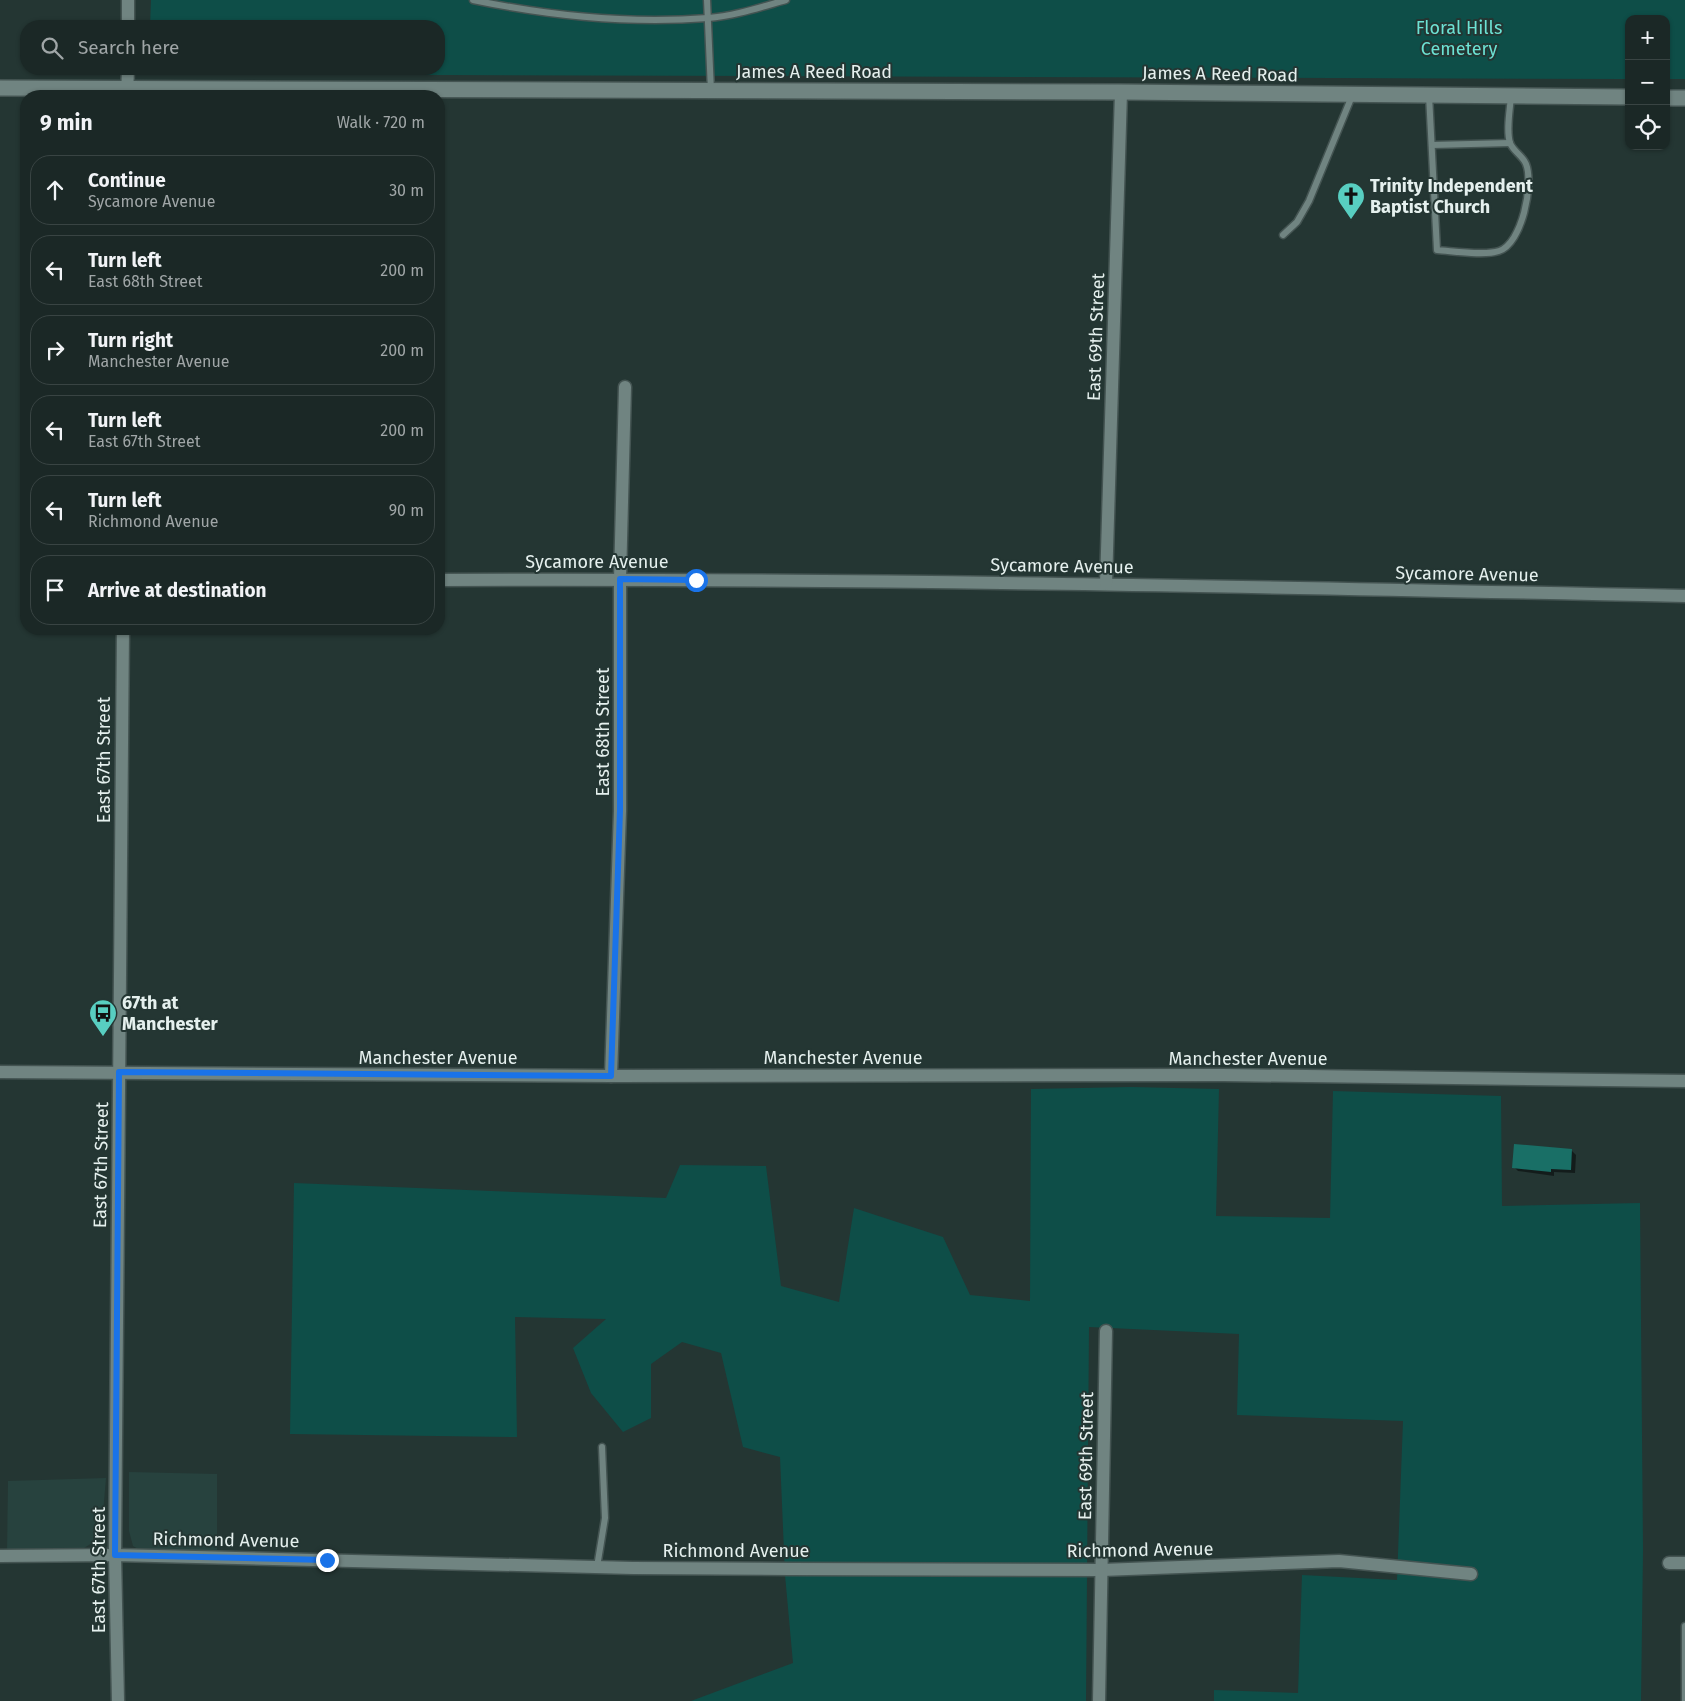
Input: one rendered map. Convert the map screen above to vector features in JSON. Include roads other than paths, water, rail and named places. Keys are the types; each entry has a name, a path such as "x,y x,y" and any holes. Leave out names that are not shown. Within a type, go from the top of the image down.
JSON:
{"street":[{"path":"128,0 128,20"},
{"path":"128,75 128,90"},
{"name":"James A Reed Road","path":"0,88 64,90"},
{"name":"James A Reed Road","path":"445,91 1121,92 1625,97"},
{"name":"East 69th Street","path":"1106,584 1121,92"},
{"path":"1670,98 1685,98"},
{"name":"East 68th Street","path":"611,1076 620,810 620,579 625,388"},
{"name":"Sycamore Avenue","path":"445,580 620,579 1106,584 1685,596"},
{"name":"East 67th Street","path":"118,1701 115,1555 123,635"},
{"name":"Manchester Avenue","path":"0,1072 611,1076 1223,1075 1685,1081"},
{"name":"East 69th Street","path":"1099,1701 1106,1331"},
{"name":"Richmond Avenue","path":"0,1556 115,1555 597,1567 1102,1570 1339,1561 1471,1574"},
{"path":"1669,1563 1685,1563"}],"lane":[{"path":"474,0 523,10 585,18 656,20 710,18 786,0"},
{"path":"707,0 710,18 711,91"},
{"path":"1283,235 1297,222 1309,201 1352,94"},
{"path":"1429,95 1437,250 1489,252 1499,252 1508,246 1516,234 1523,218 1529,182 1526,164 1510,143 1510,96"},
{"path":"1432,145 1510,143"},
{"path":"597,1567 606,1518 602,1447"},
{"path":"1685,1626 1685,1701"}],"place":[{"name":"Trinity Independent Baptist Church","path":"1351,220"},
{"name":"67th at Manchester","path":"103,1037"}],"park label":[{"name":"Floral Hills Cemetery","path":"1459,38"}]}
